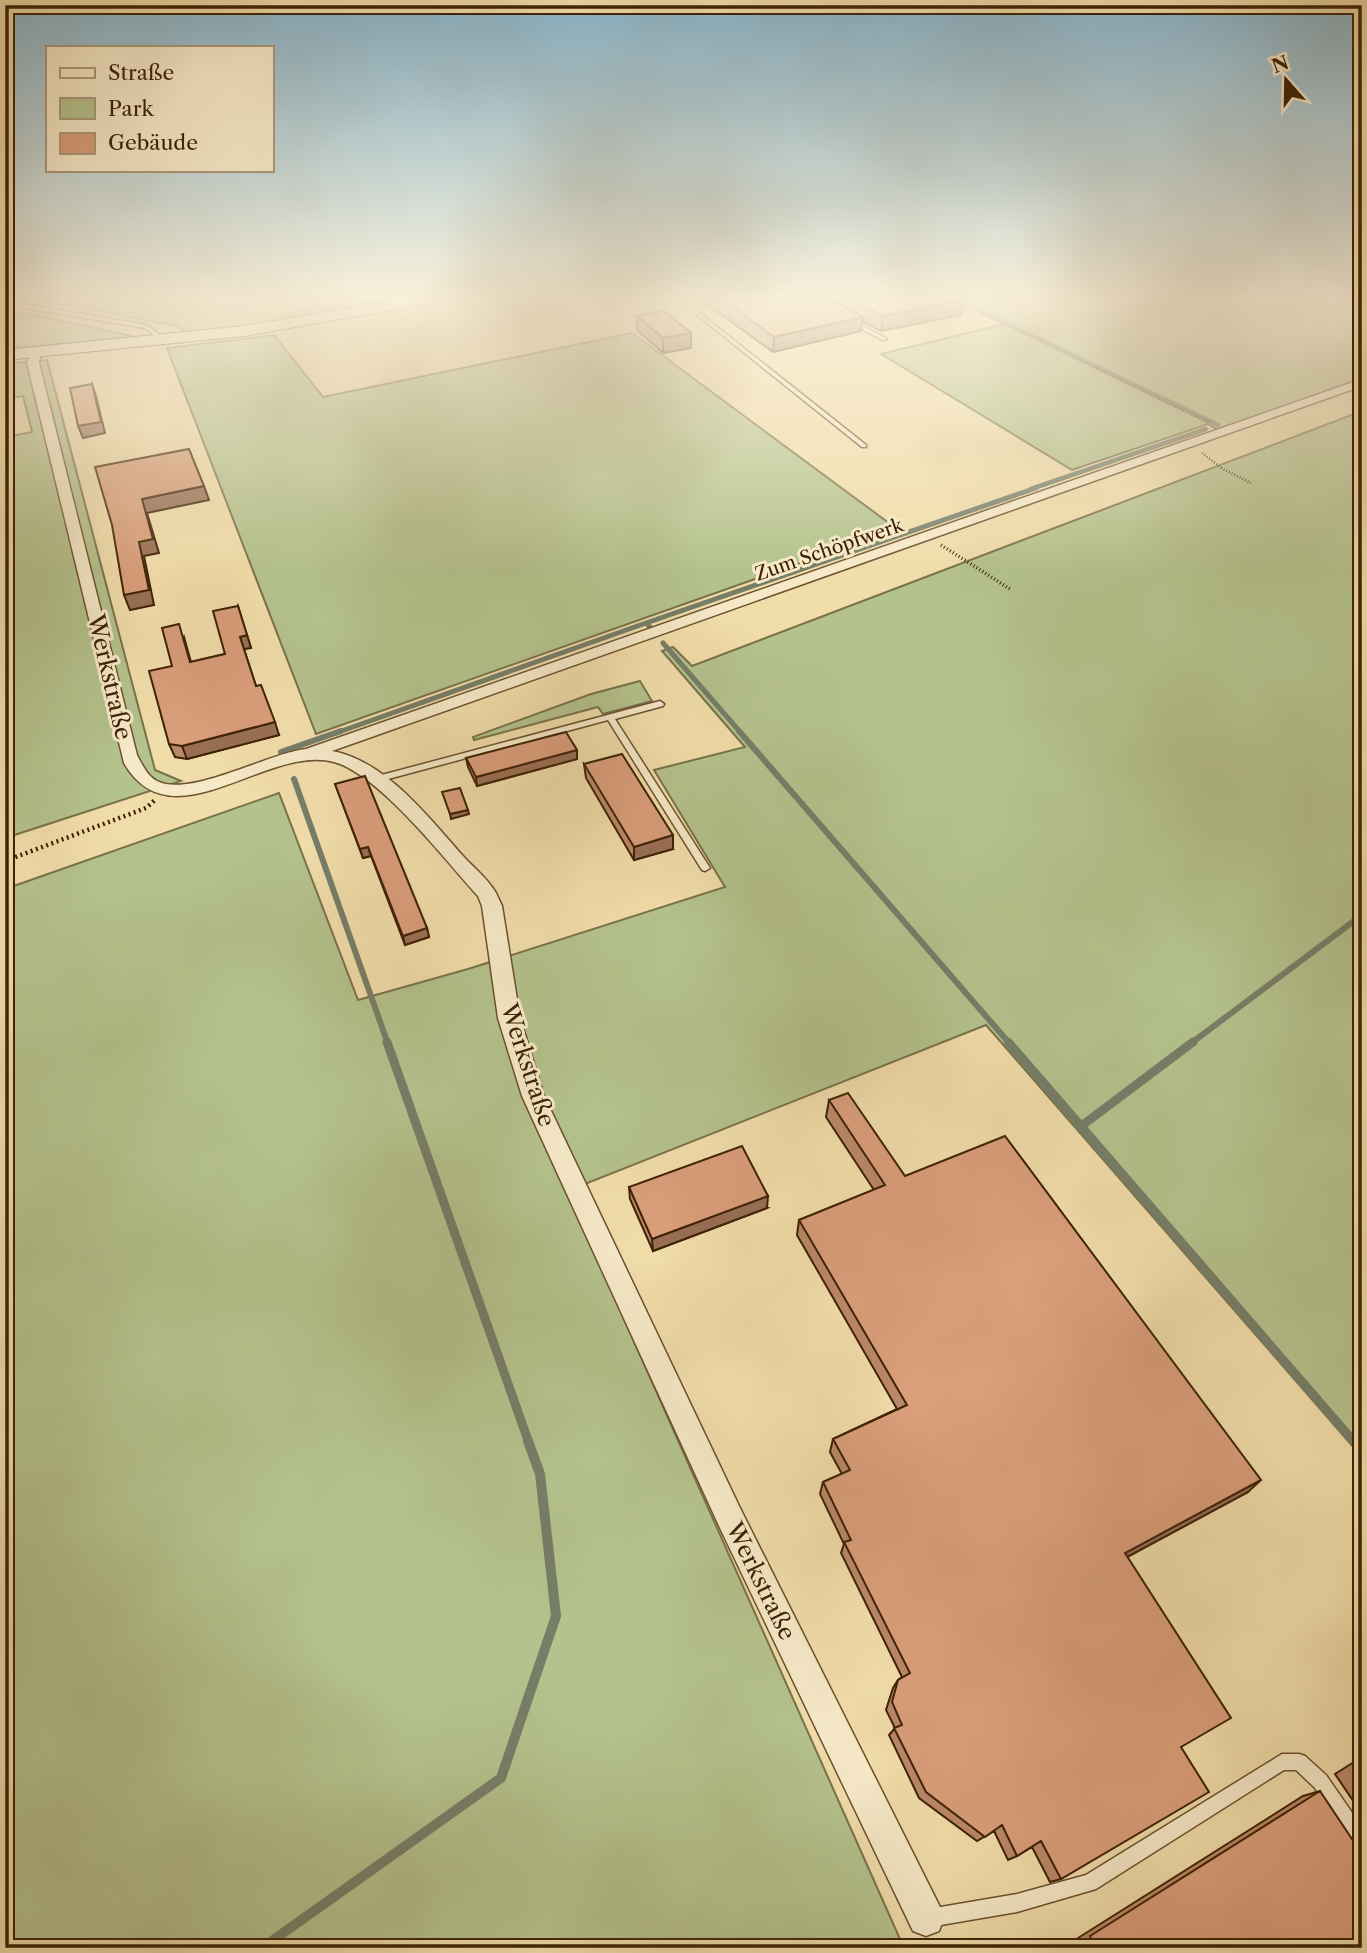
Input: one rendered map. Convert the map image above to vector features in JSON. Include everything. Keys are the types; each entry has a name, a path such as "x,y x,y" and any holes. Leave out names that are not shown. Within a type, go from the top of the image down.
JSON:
{"street":[{"name":"Werkstraße","path":"40,390 128,755 140,776 152,786 166,790 195,788 277,760 308,753 341,757 377,779 486,893 492,906 509,1018 533,1096 719,1493 926,1918"},
{"name":"Zum Schöpfwerk","path":"308,753 1339,390"}],"lane":[{"path":"794,390 864,446"},
{"path":"377,779 660,704"},
{"path":"610,717 705,868"},
{"path":"926,1918 1017,1903 1090,1884 1282,1762 1299,1762 1320,1781 1362,1842"}],"path":[{"path":"1141,390 1225,431"},
{"path":"1186,444 1251,483"},
{"path":"925,536 1010,589"},
{"path":"5,861 146,808 166,790"}],"green space":[{"path":"5,390 55,390 155,770 181,781 5,838 5,437 32,432 23,396 5,399"},
{"path":"183,390 318,390 323,397 356,390 709,390 897,529 316,734"},
{"path":"941,390 1328,390 1218,430 1208,424 1072,470"},
{"path":"1362,411 1362,1457 986,1025 567,1191 904,1948 5,1948 5,889 279,793 358,1000 468,969 725,887 654,770 745,747 662,651 673,647 692,666"},
{"path":"640,681 652,701 603,714 598,707 474,740 473,737 591,694"}],"building":[{"path":"70,390 93,390 101,422 78,426"},
{"path":"189,449 204,486 142,499 153,539 139,542 149,590 124,595 112,525 95,467"},
{"path":"238,606 247,635 240,637 256,686 261,685 275,722 182,746 169,744 149,671 172,666 162,628 179,624 190,662 225,654 213,611"},
{"path":"566,732 577,750 476,777 466,758"},
{"path":"622,754 673,835 634,847 584,764"},
{"path":"365,776 427,928 403,936 368,847 360,849 335,784"},
{"path":"460,788 468,810 450,814 442,792"},
{"path":"848,1093 905,1176 1005,1136 1261,1480 1125,1553 1231,1718 1181,1747 1209,1792 1061,1879 1041,1841 1017,1856 1002,1825 985,1837 926,1792 894,1728 902,1725 892,1702 898,1680 910,1673 844,1542 851,1540 823,1482 850,1470 833,1439 907,1405 799,1220 885,1185 829,1100"},
{"path":"742,1146 768,1196 652,1239 629,1187"},
{"path":"1362,1762 1362,1781 1353,1768"},
{"path":"1320,1791 1362,1854 1362,1948 1096,1948 1090,1936"}],"waterway":[{"path":"1146,390 1218,425"},
{"path":"1031,489 1206,429"},
{"path":"646,623 1036,488"},
{"path":"336,733 646,623"},
{"path":"646,623 650,627"},
{"path":"663,643 741,733"},
{"path":"281,752 341,731"},
{"path":"739,731 1010,1044"},
{"path":"294,779 388,1044"},
{"path":"1190,1044 1362,915"},
{"path":"387,1042 529,1443"},
{"path":"1008,1042 1081,1126"},
{"path":"1081,1126 1193,1042"},
{"path":"1081,1126 1355,1443"},
{"path":"262,1948 501,1778 556,1616 540,1474 528,1441"},
{"path":"1354,1441 1362,1451"}]}
